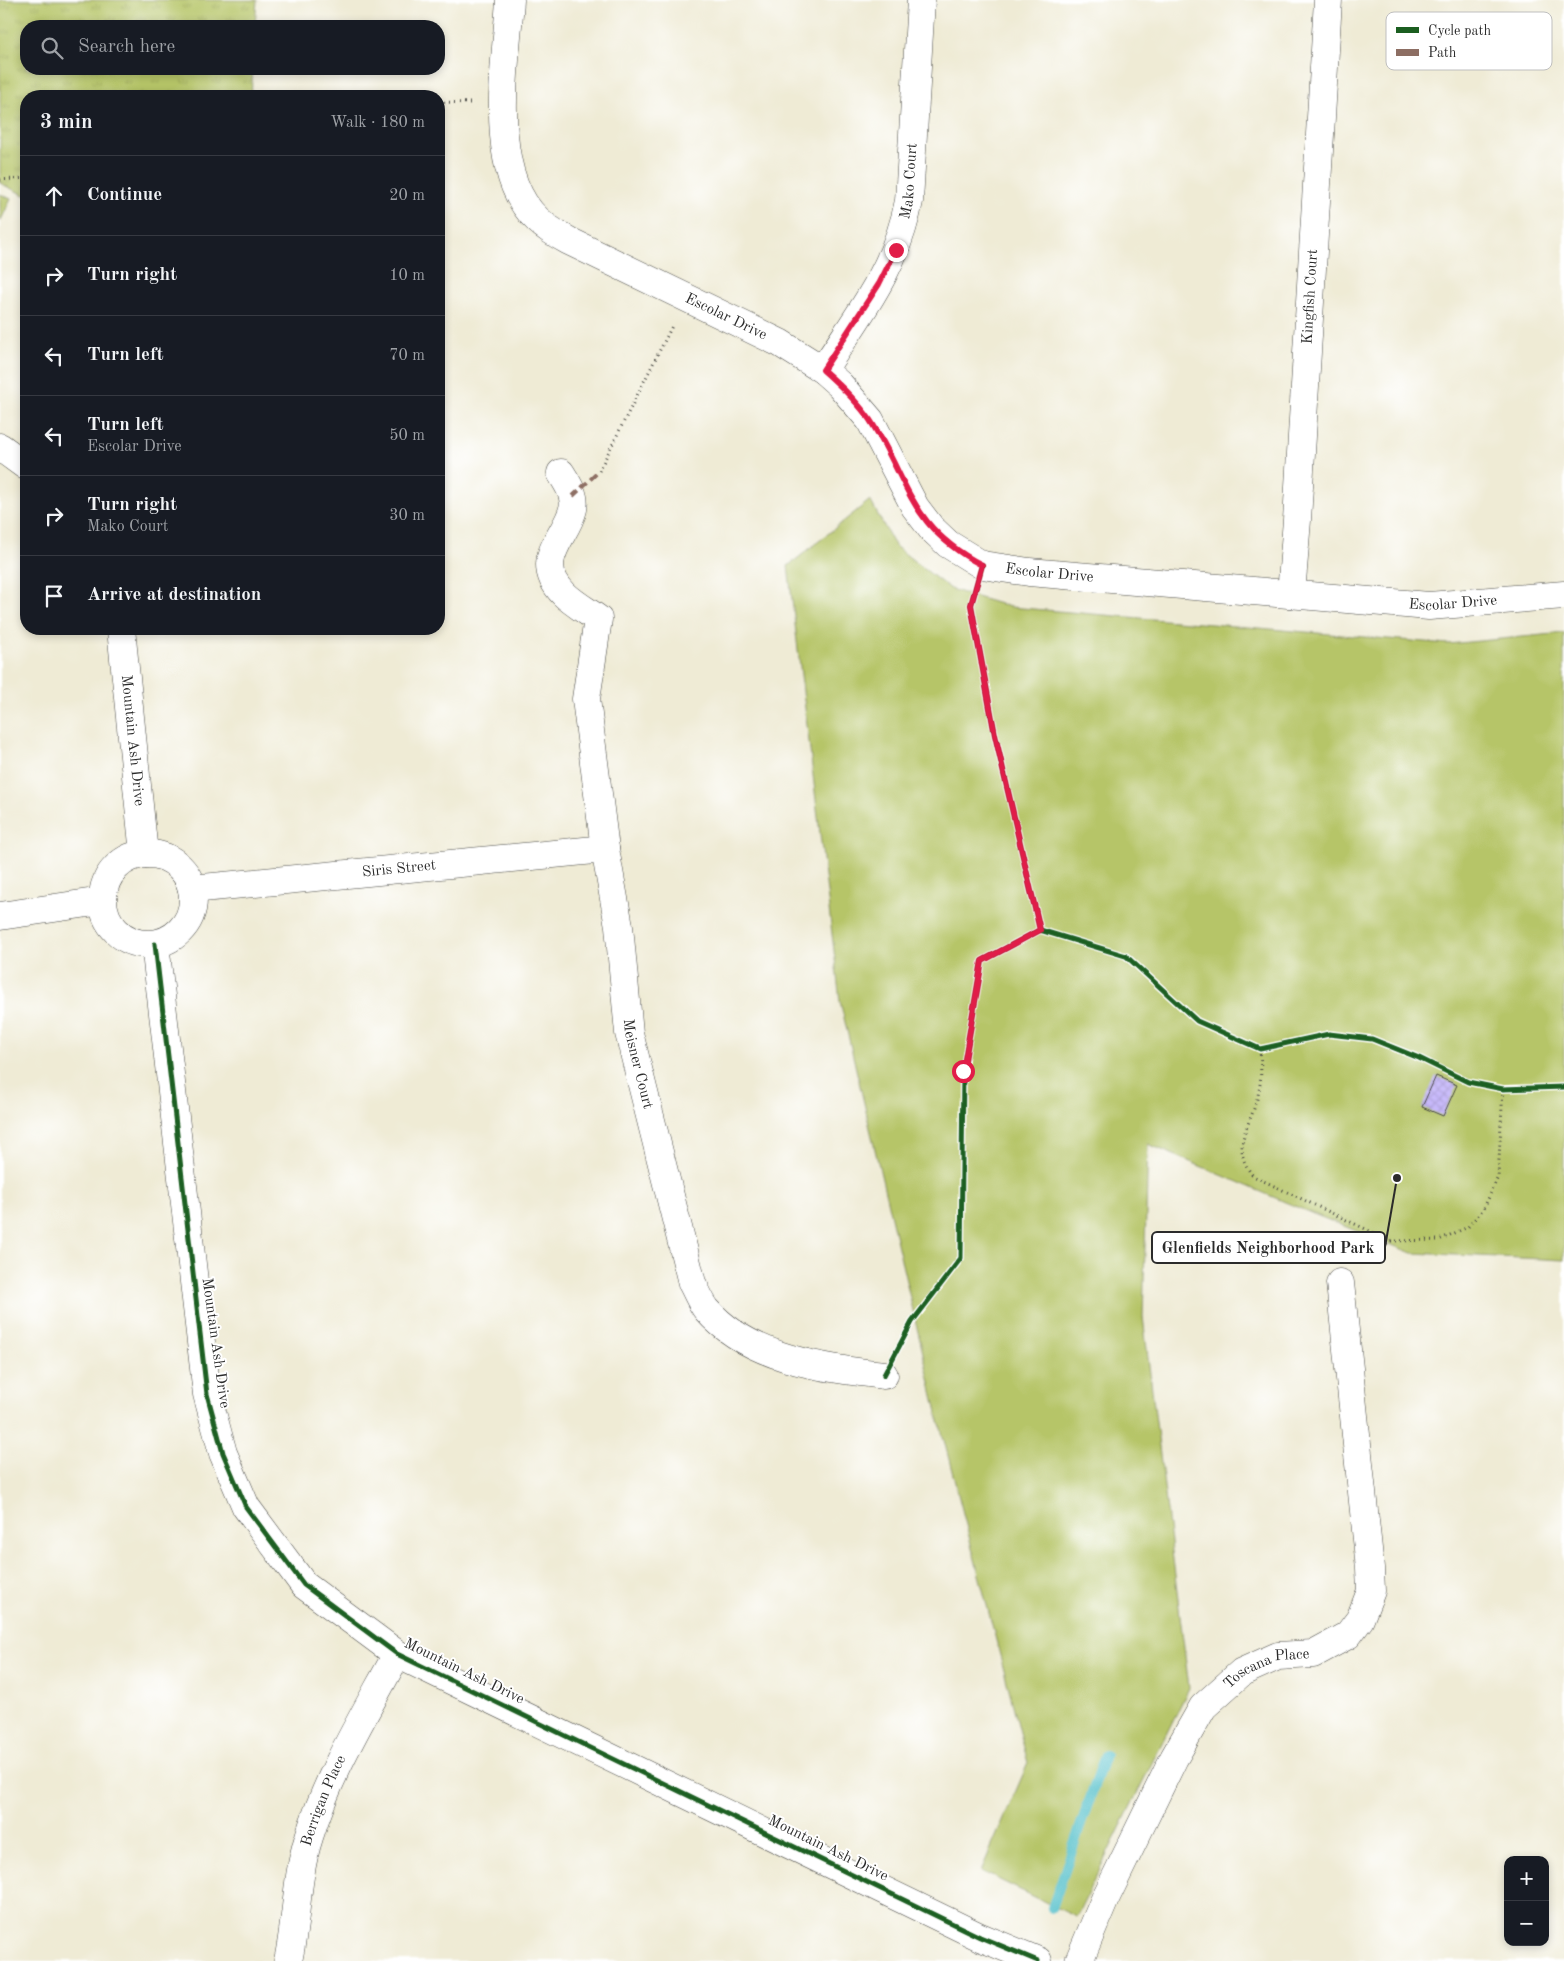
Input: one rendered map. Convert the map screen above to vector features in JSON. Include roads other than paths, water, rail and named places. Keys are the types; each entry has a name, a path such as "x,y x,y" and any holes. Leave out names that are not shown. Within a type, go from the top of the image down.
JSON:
{"street":[{"name":"Escolar Drive","path":"510,0 503,121 504,145 508,170 516,190 532,213 550,230 569,241 780,343 823,370 840,385 870,420 915,507 931,528 948,544 982,565 1029,572 1429,606 1564,595"},
{"name":"Mako Court","path":"823,370 888,268 904,226 909,201 921,0"},
{"name":"Kingfish Court","path":"1291,594 1298,520 1328,0"},
{"path":"0,447 20,462"},
{"name":"Meisner Court","path":"561,473 569,486 573,508 552,550 550,563 554,577 563,593 598,619 586,699 605,849 619,926 629,1033 692,1283 706,1309 729,1331 754,1345 808,1364 884,1374"},
{"name":"Mountain Ash Drive","path":"122,635 144,854"},
{"name":"Siris Street","path":"192,889 605,849"},
{"path":"144,854 160,856 174,862 185,874 192,889 192,908 186,924 172,938 155,944 136,943 119,934 107,919 102,901 105,884 114,869 128,858 144,854"},
{"path":"0,916 102,901"},
{"name":"Mountain Ash Drive","path":"155,944 207,1394 223,1453 246,1507 304,1585 397,1654 971,1932 1038,1961"},
{"name":"Toscana Place","path":"1079,1961 1105,1899 1174,1758 1203,1707 1242,1672 1278,1656 1313,1654 1348,1635 1360,1619 1371,1591 1340,1282"},
{"name":"Berrigan Place","path":"288,1961 298,1883 308,1838 329,1780 397,1654"}],"waterway":[{"path":"1052,1908 1105,1755"}],"place":[{"name":"Glenfields Neighborhood Park","path":"1397,1178"}]}
